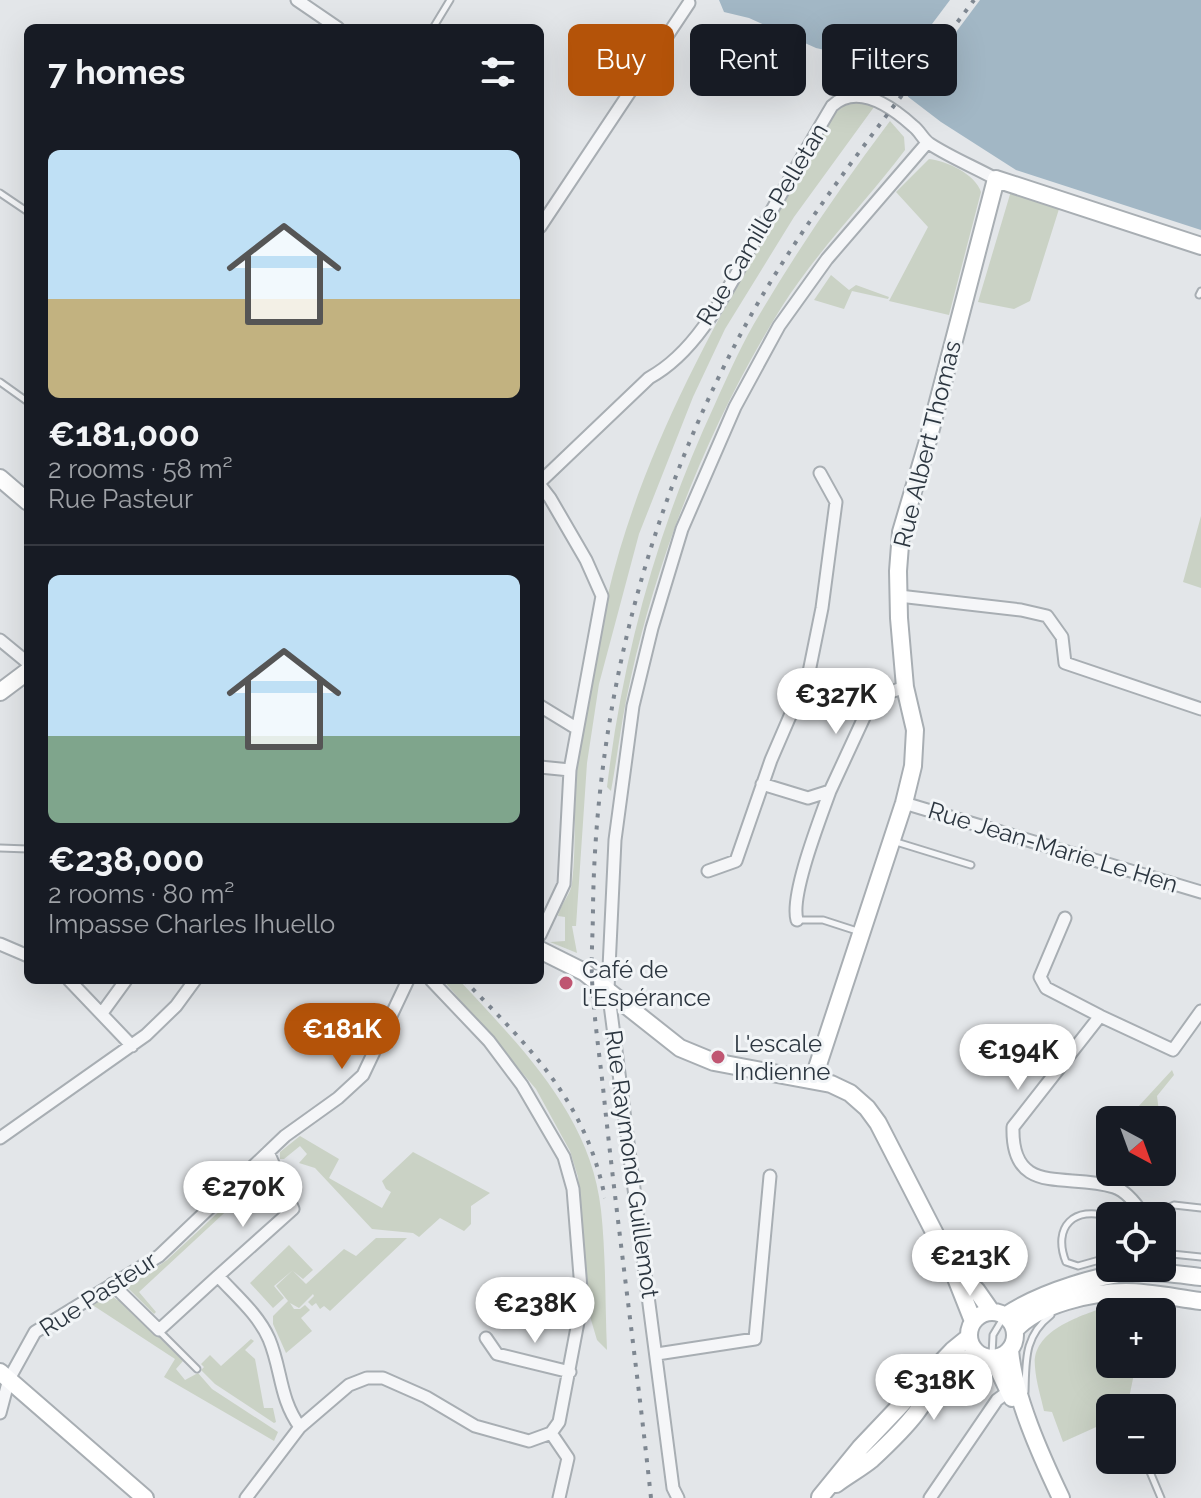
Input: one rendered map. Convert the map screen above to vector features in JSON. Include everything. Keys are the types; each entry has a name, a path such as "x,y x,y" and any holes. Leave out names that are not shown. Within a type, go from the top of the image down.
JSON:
{"street":[{"path":"297,0 332,24"},
{"path":"544,221 689,3"},
{"name":"Rue Camille Pelletan","path":"544,480 649,378 689,344 713,311 832,106 844,97 861,95 879,101 916,128 927,143"},
{"path":"927,143 996,179 1201,246"},
{"name":"Rue Raymond Guillemot","path":"678,1498 673,1488 608,989 615,840 633,706 652,628 682,529 735,407 779,326 827,259 927,143"},
{"name":"Rue Albert Thomas","path":"813,1080 892,841 913,766 915,730 905,687 899,596 901,532 996,179"},
{"path":"708,871 736,861 762,784 809,672 822,608 836,502 820,473"},
{"path":"0,478 24,499"},
{"path":"544,490 579,548 602,596 570,770 564,884 544,926"},
{"path":"899,596 1021,610 1047,616 1062,637 1065,663 1201,709"},
{"path":"0,640 24,660"},
{"path":"0,692 24,674"},
{"path":"797,920 796,905 811,845 830,791 867,711 882,695 905,687"},
{"path":"544,708 576,728"},
{"path":"544,767 570,770"},
{"path":"762,784 808,798 830,791"},
{"name":"Rue Jean-Marie Le Hen","path":"904,803 1201,892"},
{"path":"1065,918 1040,977 1046,988 1173,1050 1201,1011"},
{"path":"0,944 24,954"},
{"path":"544,952 584,972 696,1056 831,1084 850,1093 873,1116 950,1263 971,1329 971,1344 986,1357 1009,1391 1061,1498"},
{"path":"73,984 132,1046"},
{"path":"102,1013 123,984"},
{"path":"0,1138 160,1024 192,984"},
{"name":"Rue Pasteur","path":"0,1413 4,1376 35,1332 159,1256 268,1152 363,1075 406,984"},
{"path":"246,1498 300,1427 349,1385 367,1378 383,1378 426,1397 475,1426 529,1441 551,1433 559,1422 582,1301 573,1189 564,1157 522,1085 489,1041 435,984"},
{"path":"1100,1016 1013,1127 1013,1149 1029,1173 1063,1181 1115,1187 1135,1202"},
{"path":"112,1284 159,1330 293,1209 268,1152"},
{"path":"657,1354 755,1339 770,1176"},
{"path":"950,1263 1015,1330"},
{"path":"1176,1274 1201,1277"},
{"path":"218,1276 258,1319 270,1342 284,1398 300,1427"},
{"path":"820,1498 860,1448 971,1329 1047,1294 1096,1280"},
{"path":"1126,1292 1134,1282"},
{"path":"837,1498 915,1415 929,1392 953,1367 961,1360 999,1357 1010,1350 1014,1344 1015,1330 1043,1309 1057,1303 1126,1292 1201,1301"},
{"path":"486,1338 497,1354 570,1372"},
{"path":"1010,1350 1014,1374 1035,1442"},
{"path":"4,1376 144,1498"},
{"path":"930,1498 997,1400 1009,1391"},
{"path":"551,1433 568,1458 559,1498"},
{"path":"820,1498 872,1459"}],"lane":[{"path":"435,24 450,0"},
{"path":"0,193 24,209"},
{"path":"0,382 24,399"},
{"path":"892,841 971,865"},
{"path":"0,848 24,849"},
{"path":"797,920 823,920 862,933"},
{"path":"1176,1205 1201,1208"},
{"path":"1096,1215 1082,1213 1071,1218 1063,1232 1062,1252 1066,1262 1078,1266 1096,1261"},
{"path":"1176,1254 1201,1257"},
{"path":"1024,1405 1025,1360 1030,1338 1050,1316 1076,1300"},
{"path":"986,1357 998,1314"},
{"path":"159,1330 197,1369"},
{"path":"1151,1474 1161,1498"}],"shaded area":[{"path":"863,102 874,107 794,217 725,329 693,397 639,534 599,684 587,763 576,926 572,926 577,953 550,942 565,941 565,917 558,916 572,883 579,750 608,594 626,530 675,406 736,287 835,113 845,105"},
{"path":"890,121 904,137 905,150 810,267 781,308 710,440 673,533 643,629 628,691 611,791 607,787 614,737 633,640 660,544 695,450 754,323 823,215"},
{"path":"929,159 960,170 978,185 981,192 949,315 889,301 928,227 896,192"},
{"path":"1011,191 1059,209 1030,301 1014,309 978,302"},
{"path":"831,275 849,290 856,285 889,297 852,291 844,309 814,300"},
{"path":"1201,516 1201,588 1183,582"},
{"path":"446,984 463,984 506,1030 549,1084 583,1143 595,1176 601,1210 607,1350 597,1340 589,1313 578,1177 570,1151 536,1089"},
{"path":"1172,1070 1174,1075 1157,1096 1158,1106 1139,1106"},
{"path":"300,1136 339,1159 329,1178 382,1208 391,1192 382,1181 413,1152 490,1193 471,1206 471,1224 464,1231 440,1218 419,1237 413,1233 372,1229 315,1168 299,1163 307,1154 300,1146 280,1159 280,1152"},
{"path":"265,1169 273,1171 281,1192 278,1195 262,1178 139,1292 156,1312 154,1314 127,1287 167,1260"},
{"path":"376,1238 407,1238 330,1311 308,1302 313,1294 299,1308 290,1303 294,1309 300,1309 305,1305 310,1310 301,1318 312,1331 286,1353 273,1324 273,1316 288,1301 276,1286 293,1270 274,1286 284,1298 273,1308 250,1283 289,1245 313,1270 303,1279 293,1271 306,1284 344,1249 356,1256"},
{"path":"112,1296 117,1300 120,1298 183,1361 176,1369 185,1380 198,1373 212,1389 278,1432 274,1441 164,1377 175,1359 91,1304"},
{"path":"1096,1311 1096,1378 1133,1378 1130,1394 1096,1394 1096,1427 1063,1442 1052,1412 1044,1411 1035,1367 1036,1354 1049,1334"},
{"path":"251,1339 254,1341 245,1350 255,1359 264,1408 273,1408 274,1423 215,1384 201,1370 204,1367 201,1364 210,1355 221,1366"}],"water":[{"path":"719,0 1201,0 1201,230 1016,170 941,122 907,96 957,96 957,24 822,24 822,49 806,44 806,24 762,24 724,12"}],"pier":[{"path":"950,0 980,0 957,31 957,24 932,24"}],"railway":[{"path":"651,1498 592,979 597,829 605,751 618,674 636,597 659,522 719,377 755,308 832,189 974,0"},
{"path":"468,984 533,1053 569,1104 596,1164 605,1198"}],"place":[{"name":"Café de l'Espérance","path":"566,983"},
{"name":"L'escale Indienne","path":"718,1057"}]}
